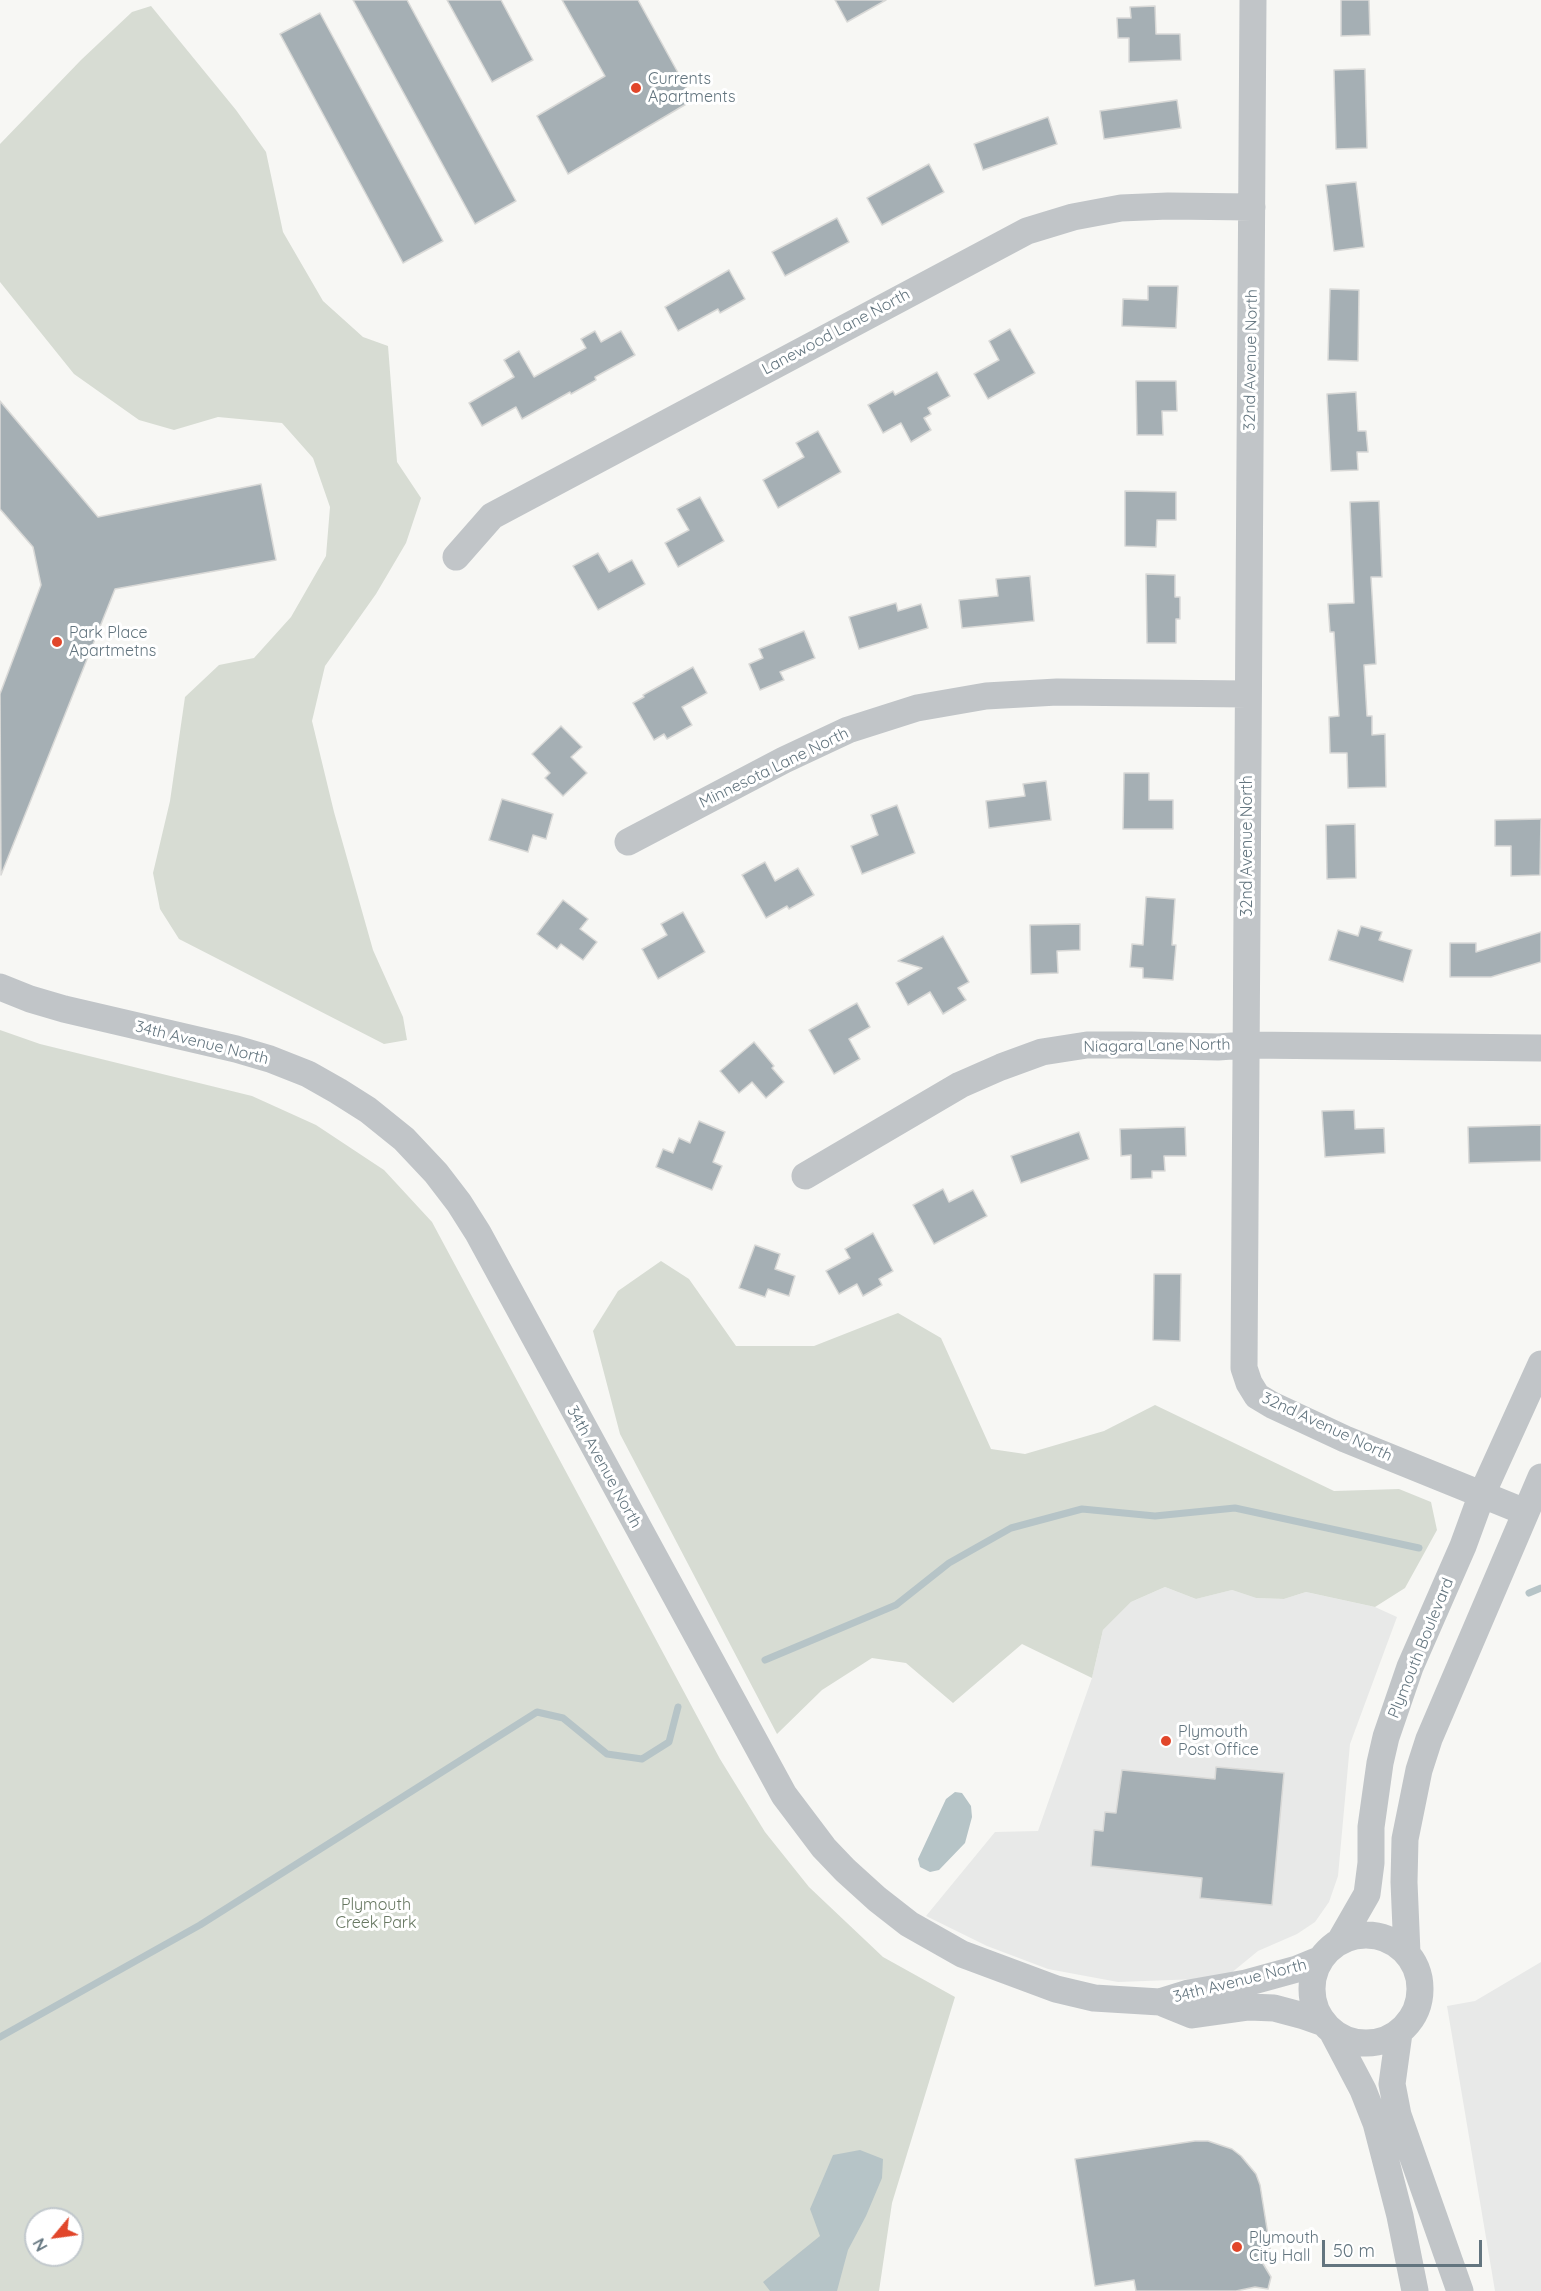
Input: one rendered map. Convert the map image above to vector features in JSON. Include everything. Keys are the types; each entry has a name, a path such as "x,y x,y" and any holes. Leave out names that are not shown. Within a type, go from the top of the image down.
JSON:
{"street":[{"name":"32nd Avenue North","path":"1253,0 1244,1368 1257,1396 1272,1405 1345,1439 1525,1512"},
{"name":"Lanewood Lane North","path":"456,557 492,516 1027,231 1073,217 1120,208 1252,207"},
{"name":"Minnesota Lane North","path":"628,842 784,759 848,730 917,708 986,696 1057,692 1247,694"},
{"name":"34th Avenue North","path":"0,987 64,1009 270,1059 308,1074 338,1091 368,1110 404,1139 436,1173 478,1233 784,1795 824,1848 877,1899 909,1924 962,1954 1026,1980 1074,1994 1114,2000 1160,2002 1192,2014 1249,2007 1274,2008 1304,2016 1328,2028"},
{"name":"Niagara Lane North","path":"805,1176 960,1085 1042,1052 1087,1046 1541,1048"},
{"name":"Plymouth Boulevard","path":"1340,1941 1367,1894 1375,1791 1386,1737 1410,1667 1463,1546 1482,1494 1541,1364"},
{"path":"1407,1953 1404,1899 1405,1839 1419,1770 1429,1739 1541,1477"},
{"path":"1328,2028 1351,2042 1368,2044 1384,2041 1399,2033 1413,2016 1420,1996 1421,1985 1414,1963 1407,1953 1393,1941 1376,1935 1357,1935 1340,1941 1319,1960 1312,1978 1312,1994 1316,2010 1363,2090 1376,2123 1400,2216 1415,2291"},
{"name":"34th Avenue North","path":"1160,2002 1189,1993 1255,1981 1319,1960"},
{"path":"1399,2033 1392,2084 1398,2115 1460,2291"}],"shaded area":[{"path":"1165,1587 1196,1599 1232,1590 1256,1598 1284,1599 1306,1592 1375,1607 1397,1617 1350,1744 1338,1876 1329,1902 1315,1922 1297,1934 1258,1951 1225,1978 1118,1982 1048,1969 987,1946 926,1916 995,1832 1038,1831 1092,1678 1103,1630 1131,1602"},
{"path":"955,1792 962,1793 971,1806 972,1817 965,1843 939,1870 930,1872 920,1867 918,1859 946,1799"},
{"path":"1541,1962 1541,2291 1495,2291 1447,2006 1475,2001"},
{"path":"860,2150 883,2159 882,2178 848,2250 837,2291 770,2291 763,2282 820,2236 810,2209 833,2155"}],"green space":[{"path":"151,6 236,110 266,152 283,232 323,301 363,337 388,346 397,462 421,498 406,543 376,594 325,666 312,721 334,812 373,950 403,1017 407,1040 384,1044 179,939 160,909 153,873 170,801 185,697 219,665 254,658 291,617 326,556 330,507 313,458 282,423 218,417 174,430 139,420 74,374 0,282 0,144 81,60 132,12"},
{"name":"Plymouth Creek Park","path":"0,1030 40,1044 252,1096 316,1125 384,1170 432,1222 720,1759 765,1832 809,1887 883,1957 955,1997 892,2203 879,2291 0,2291"},
{"path":"661,1261 689,1279 736,1346 814,1346 898,1313 941,1338 991,1449 1025,1454 1104,1431 1155,1405 1334,1491 1399,1489 1431,1502 1437,1530 1405,1588 1375,1607 1306,1592 1284,1599 1256,1598 1232,1590 1196,1599 1165,1587 1131,1602 1103,1630 1092,1678 1022,1644 953,1703 906,1663 872,1658 822,1690 777,1734 620,1434 593,1331 618,1291"}],"building":[{"path":"353,0 407,0 516,201 475,224"},
{"path":"447,0 501,0 533,60 492,82"},
{"name":"Currents Apartments","path":"562,0 638,0 693,100 568,174 537,116 605,76"},
{"path":"835,0 886,0 847,22"},
{"path":"1341,0 1369,0 1370,35 1341,36"},
{"path":"1155,6 1156,34 1180,34 1181,60 1129,62 1129,38 1118,38 1117,18 1131,18 1130,7"},
{"path":"320,13 443,241 403,263 280,34"},
{"path":"1365,69 1367,148 1336,149 1334,70"},
{"path":"1177,100 1181,128 1104,139 1100,111"},
{"path":"1048,117 1057,144 983,170 974,144"},
{"path":"929,164 944,192 882,225 867,198"},
{"path":"1356,182 1364,247 1334,251 1326,185"},
{"path":"837,218 849,242 785,276 772,252"},
{"path":"729,270 745,299 720,313 718,309 678,331 665,307"},
{"path":"1148,286 1178,286 1176,328 1122,326 1123,299 1148,300"},
{"path":"1330,289 1359,290 1358,361 1328,360"},
{"path":"1010,329 1035,373 988,399 974,374 999,360 989,341"},
{"path":"595,331 601,342 621,331 635,355 595,377 596,380 522,419 516,407 482,426 469,403 514,377 504,360 519,351 534,377 586,348 581,339"},
{"path":"937,372 950,396 928,408 931,414 924,418 931,430 911,442 901,423 883,433 868,405 893,391 895,395"},
{"path":"1136,381 1176,381 1177,411 1162,411 1163,435 1137,435"},
{"path":"1356,392 1358,431 1366,431 1368,452 1357,452 1358,470 1331,471 1327,394"},
{"name":"Park Place Apartmetns","path":"0,401 98,517 261,484 276,560 115,589 1,875 0,694 41,585 33,547 0,509"},
{"path":"818,431 841,472 778,508 763,480 804,457 796,443"},
{"path":"1125,491 1176,492 1176,520 1157,520 1156,547 1125,546"},
{"path":"700,497 724,541 678,567 665,543 689,530 677,509"},
{"path":"1379,501 1382,577 1371,577 1376,664 1364,665 1367,716 1372,716 1372,735 1385,734 1386,787 1348,788 1347,753 1330,753 1329,717 1339,716 1334,632 1330,632 1328,604 1354,603 1350,502"},
{"path":"598,553 609,572 632,560 645,584 598,610 573,566"},
{"path":"1146,574 1175,575 1175,597 1180,597 1180,619 1176,619 1176,643 1147,643"},
{"path":"1030,576 1034,621 962,628 959,600 998,596 996,579"},
{"path":"896,603 898,611 921,604 928,628 859,649 849,617"},
{"path":"804,631 815,658 780,672 784,680 760,690 749,664 763,658 759,649"},
{"path":"693,667 707,693 682,707 692,725 667,739 664,734 654,740 633,703"},
{"path":"561,726 582,747 571,757 587,773 563,796 545,778 550,773 532,754"},
{"path":"1124,773 1149,773 1149,800 1173,800 1173,829 1123,829"},
{"path":"1046,781 1051,820 989,828 986,801 1025,796 1023,784"},
{"path":"502,799 553,814 546,839 533,835 528,852 489,840"},
{"path":"897,805 915,853 862,874 851,846 878,835 871,815"},
{"path":"1541,819 1540,875 1511,876 1511,846 1495,846 1495,820"},
{"path":"1355,824 1356,878 1327,879 1326,825"},
{"path":"765,862 775,881 798,868 814,895 789,909 787,906 766,918 742,875"},
{"path":"1146,897 1175,899 1172,945 1176,945 1173,980 1143,978 1143,968 1130,967 1132,944 1143,945"},
{"path":"563,900 588,919 580,929 597,942 583,960 561,944 557,949 537,934"},
{"path":"683,912 705,952 658,979 642,949 667,935 661,924"},
{"path":"1080,924 1080,950 1057,951 1058,973 1031,974 1030,925"},
{"path":"1361,926 1382,932 1379,940 1412,950 1403,982 1329,960 1338,930 1358,936"},
{"path":"1541,932 1541,962 1491,977 1450,977 1450,943 1476,943 1476,952"},
{"path":"943,936 969,982 958,988 966,1000 943,1014 930,992 908,1005 896,983 922,968 898,961"},
{"path":"857,1003 870,1027 849,1039 860,1059 834,1074 809,1030"},
{"path":"754,1042 784,1082 766,1098 752,1082 739,1093 720,1071"},
{"path":"1354,1110 1355,1129 1384,1128 1385,1153 1325,1157 1322,1111"},
{"path":"699,1121 725,1132 713,1162 722,1166 712,1190 656,1167 663,1149 673,1153 679,1138 690,1143"},
{"path":"1541,1125 1541,1161 1469,1163 1468,1127"},
{"path":"1185,1127 1186,1156 1164,1156 1165,1171 1152,1171 1152,1178 1131,1179 1131,1155 1121,1156 1120,1129"},
{"path":"1079,1132 1089,1159 1021,1183 1011,1156"},
{"path":"943,1189 949,1202 973,1190 987,1216 934,1244 913,1205"},
{"path":"873,1233 893,1271 879,1279 882,1285 863,1296 857,1284 839,1294 826,1271 850,1258 845,1249"},
{"path":"755,1245 780,1254 775,1269 795,1276 789,1296 768,1289 765,1297 739,1288"},
{"path":"1154,1274 1181,1274 1180,1341 1153,1340"},
{"path":"1216,1767 1284,1773 1272,1905 1200,1898 1202,1878 1091,1866 1094,1830 1103,1831 1105,1812 1116,1813 1122,1770 1215,1779"},
{"path":"1208,2141 1232,2149 1256,2174 1260,2185 1272,2260 1262,2262 1271,2277 1268,2289 1255,2287 1236,2291 1136,2291 1134,2280 1095,2286 1075,2159"}],"waterway":[{"path":"765,1660 896,1605 949,1563 1011,1528 1082,1509 1155,1516 1235,1508 1419,1548"},
{"path":"1529,1593 1541,1588"},
{"path":"0,2037 200,1925 537,1712 563,1718 607,1754 642,1759 669,1742 678,1707"}],"place":[{"name":"Currents Apartments","path":"636,88"},
{"name":"Park Place Apartmetns","path":"57,642"},
{"name":"Plymouth Post Office","path":"1166,1741"},
{"name":"Plymouth City Hall","path":"1237,2247"}]}
